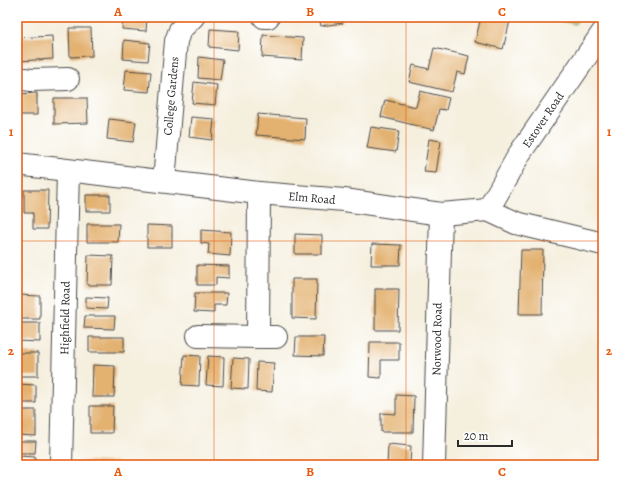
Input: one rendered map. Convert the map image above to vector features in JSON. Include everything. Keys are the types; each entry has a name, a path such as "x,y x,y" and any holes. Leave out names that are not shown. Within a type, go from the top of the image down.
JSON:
{"street":[{"name":"College Gardens","path":"164,181 176,41 180,30 192,17"},
{"name":"Estover Road","path":"488,210 520,153 603,32"},
{"path":"17,78 31,80 68,79"},
{"name":"Elm Road","path":"17,164 259,193 344,200 441,214 488,210 516,223 603,244"},
{"name":"Highfield Road","path":"61,465 68,171"},
{"path":"198,336 267,337 259,193"},
{"name":"Norwood Road","path":"434,465 441,214"}],"green space":[{"path":"544,17 580,17 575,24"}],"building":[{"path":"123,17 147,17 146,31 122,29"},
{"path":"319,17 342,17 343,23 321,26"},
{"path":"481,17 511,17 503,49 475,42"},
{"path":"69,28 91,28 92,56 70,57"},
{"path":"210,29 239,31 238,50 209,47"},
{"path":"263,35 303,38 302,60 262,57"},
{"path":"52,36 53,59 18,61 17,38"},
{"path":"124,40 150,43 148,61 123,59"},
{"path":"434,48 469,56 465,74 457,72 452,92 409,82 413,65 429,69"},
{"path":"199,57 223,60 220,80 198,78"},
{"path":"126,70 151,72 149,92 124,90"},
{"path":"194,82 217,85 215,105 192,103"},
{"path":"420,91 449,98 446,110 439,109 434,130 381,117 385,100 416,107"},
{"path":"37,93 37,115 17,115 17,94"},
{"path":"54,98 87,98 88,123 54,124"},
{"path":"258,114 306,118 305,139 256,135"},
{"path":"191,117 214,119 212,140 189,137"},
{"path":"109,119 136,122 133,142 107,139"},
{"path":"371,127 399,131 396,152 367,148"},
{"path":"429,139 441,141 436,173 424,172"},
{"path":"24,190 48,190 47,229 33,229 33,213 24,213"},
{"path":"17,191 20,191 20,218 17,218"},
{"path":"86,195 110,195 110,211 86,211"},
{"path":"87,224 119,224 118,242 87,242"},
{"path":"147,225 172,226 172,247 147,247"},
{"path":"201,230 231,232 230,256 208,254 209,244 201,243"},
{"path":"295,234 322,235 322,254 295,254"},
{"path":"372,244 401,245 400,265 371,265"},
{"path":"521,250 543,250 542,314 519,314"},
{"path":"88,255 113,256 112,285 87,285"},
{"path":"197,265 229,266 229,278 216,277 216,285 197,285"},
{"path":"292,279 317,279 316,319 292,318"},
{"path":"375,289 399,289 398,330 375,330"},
{"path":"195,293 227,293 226,305 214,305 214,313 194,312"},
{"path":"19,295 40,296 40,319 18,319"},
{"path":"86,297 108,298 107,309 86,308"},
{"path":"85,316 115,316 114,329 84,328"},
{"path":"17,323 40,323 40,342 17,341"},
{"path":"89,337 124,337 124,352 89,352"},
{"path":"296,337 324,337 323,356 295,355"},
{"path":"370,342 399,342 399,360 381,360 381,378 369,377"},
{"path":"17,353 38,353 38,376 17,376"},
{"path":"184,355 200,356 199,386 182,385"},
{"path":"208,356 224,357 223,386 206,385"},
{"path":"233,358 249,359 248,389 231,388"},
{"path":"257,362 274,363 272,392 256,391"},
{"path":"93,365 115,366 114,397 92,397"},
{"path":"17,384 36,385 36,403 17,403"},
{"path":"396,395 414,396 413,432 381,432 381,413 396,414"},
{"path":"90,406 113,406 112,433 90,433"},
{"path":"17,410 36,410 36,436 17,435"},
{"path":"17,441 36,441 35,453 17,453"},
{"path":"388,444 411,446 410,465 387,465"},
{"path":"17,456 35,457 35,465 17,465"},
{"path":"82,461 117,462 117,465 81,465"}]}
